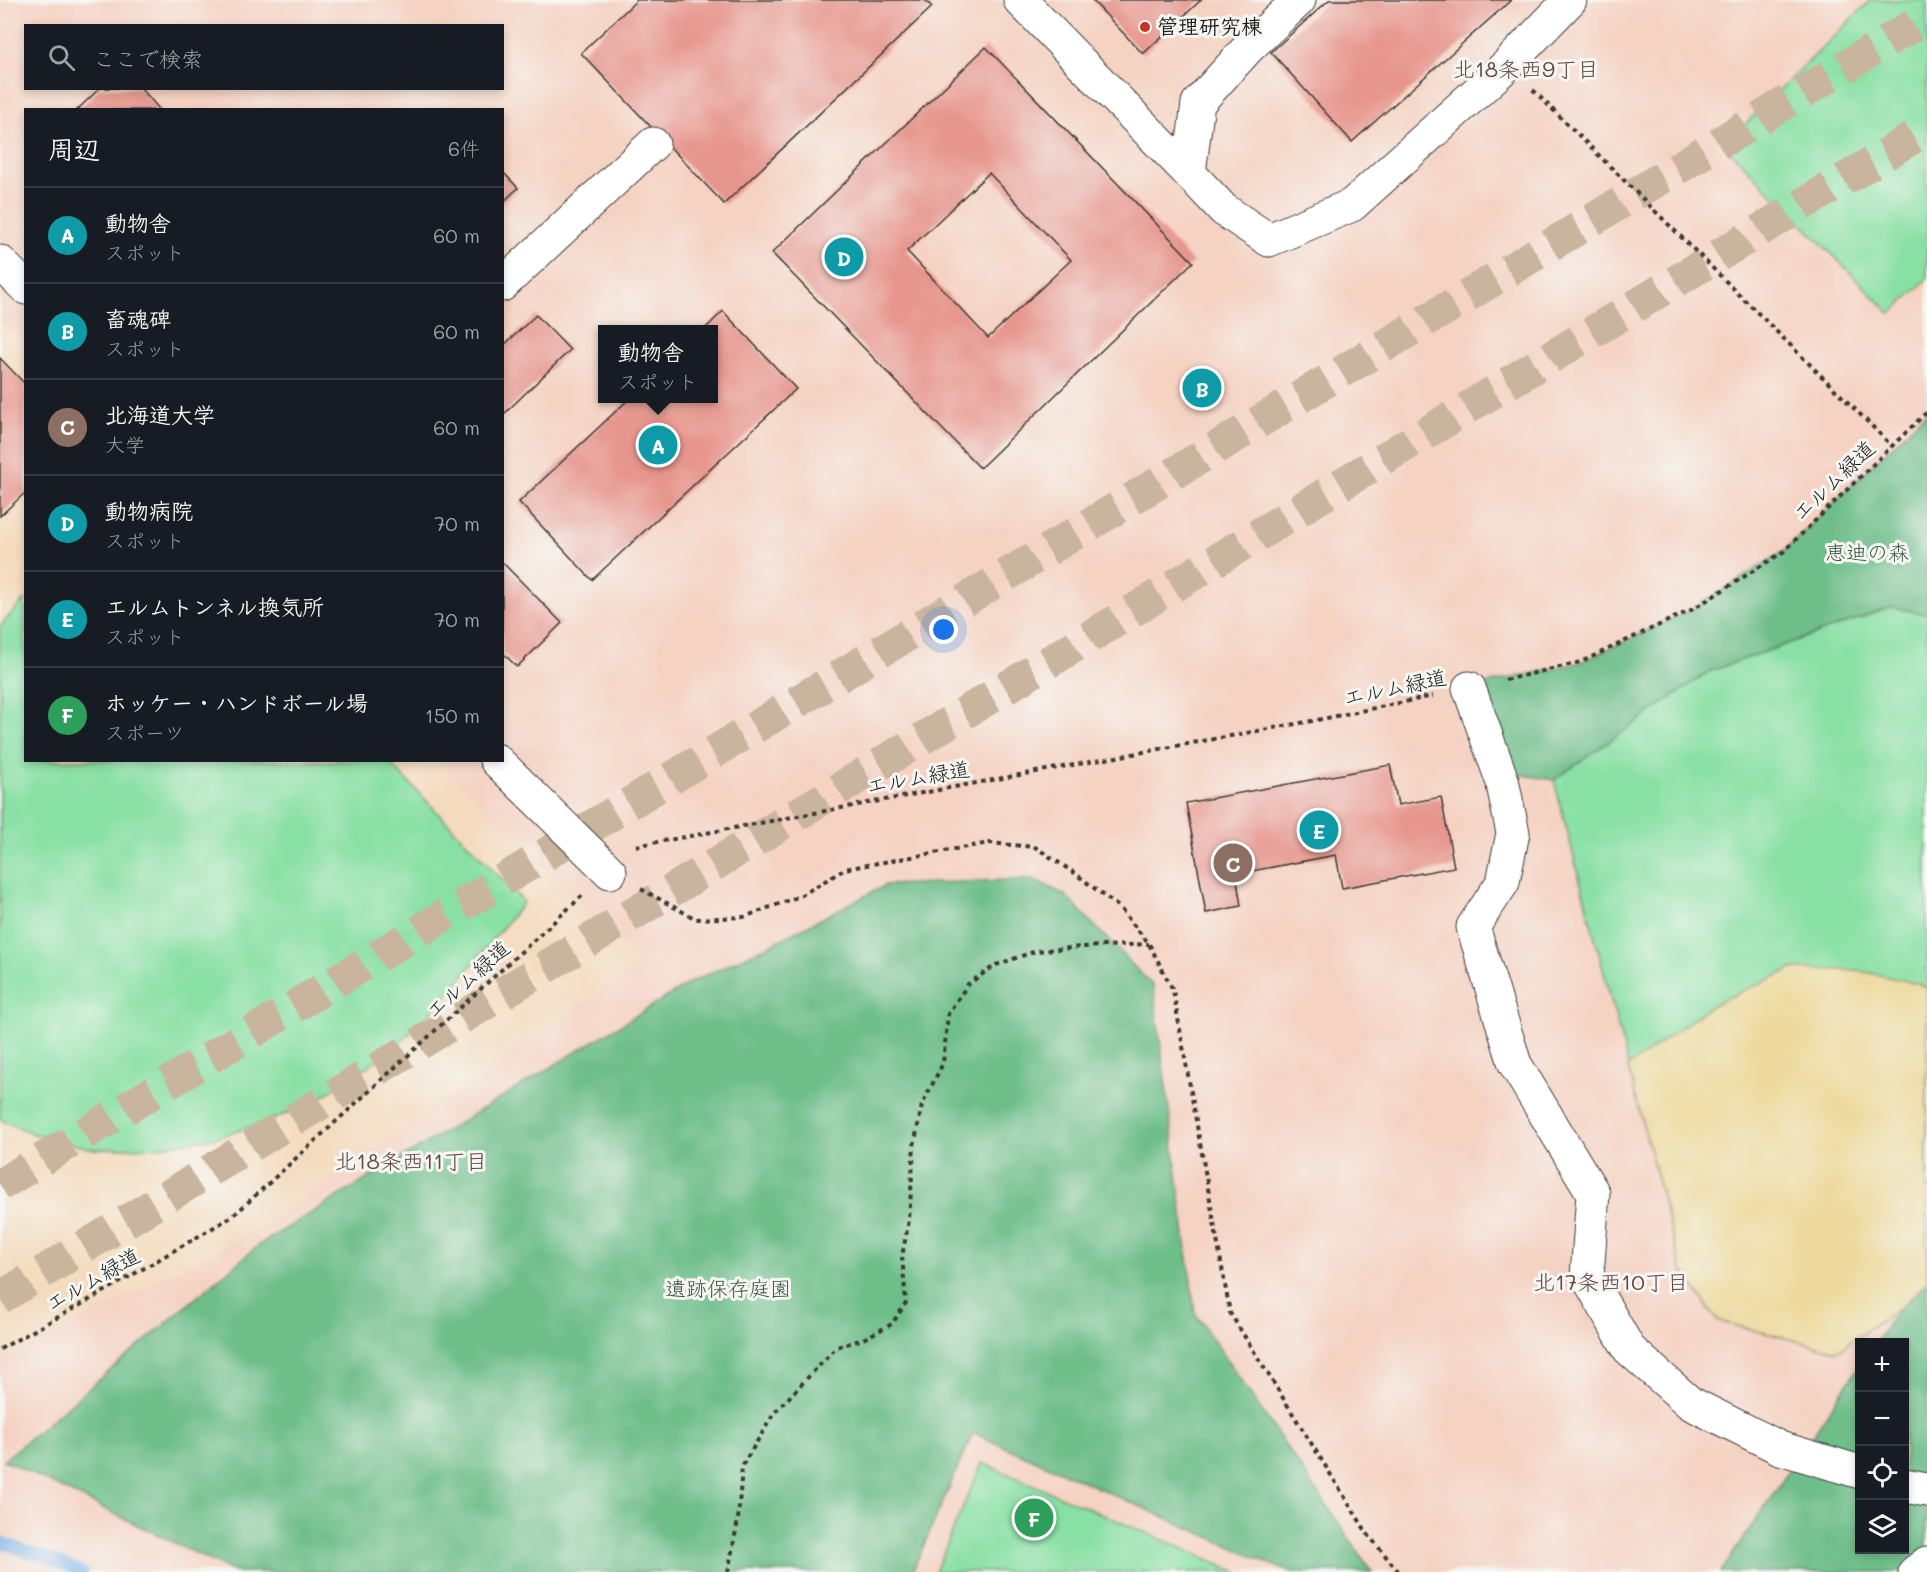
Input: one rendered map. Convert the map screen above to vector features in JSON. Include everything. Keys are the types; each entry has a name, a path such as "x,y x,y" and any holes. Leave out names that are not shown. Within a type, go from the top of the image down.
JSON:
{"street":[{"path":"1020,0 1224,210 1269,240 1352,205 1507,64 1570,0"},
{"path":"1189,172 1198,103 1249,47 1299,0"},
{"path":"504,283 653,144"},
{"path":"0,262 24,286"},
{"path":"1470,688 1502,780 1513,833 1503,882 1473,927 1515,1064 1593,1193 1587,1276 1629,1348 1690,1403 1780,1448 1855,1470"},
{"path":"498,762 610,872"},
{"path":"1909,1487 1927,1490"},
{"path":"1915,1572 1927,1563"}],"path":[{"path":"1507,64 1892,446"},
{"name":"エルム緑道","path":"0,1349 100,1294 232,1216 636,846 1322,719 1581,662 1693,609 1783,552 1927,412"},
{"path":"610,872 696,919 744,918 800,896 845,869 989,843 1035,847 1076,874 1120,908 1149,944 1173,990 1230,1313 1369,1536 1399,1572"},
{"path":"728,1572 738,1520 742,1466 775,1412 837,1347 863,1339 892,1324 906,1303 902,1256 909,1220 914,1146 922,1105 943,1063 948,1014 968,984 996,965 1036,951 1081,946 1149,944"}],"shaded area":[{"path":"0,0 1927,0 1927,1572 0,1572 0,1361 255,1231 640,964 439,762 504,762 504,108 24,108 24,343 0,318"}],"green space":[{"path":"1871,0 1927,0 1927,279 1891,314 1724,145"},
{"name":"恵迪の森","path":"1927,412 1927,614 1891,607 1708,672 1554,780 1498,771 1469,688 1581,662 1693,609 1783,552"},
{"path":"24,600 24,762 389,762 524,902 441,1002 395,1048 320,1098 270,1121 218,1137 157,1147 93,1149 34,1134 0,1120 0,626"},
{"path":"1892,607 1927,614 1927,1282 1898,1309 1837,1351 1718,1321 1681,1269 1554,780 1708,672"},
{"name":"遺跡保存庭園","path":"1033,879 1065,895 1153,986 1195,1313 1372,1572 1289,1572 973,1433 912,1572 234,1572 4,1460 260,1244 693,981 768,946 886,885"},
{"path":"1927,1282 1927,1572 1721,1572 1855,1372 1855,1554 1909,1554 1909,1338 1879,1338 1898,1309"},
{"path":"982,1463 1238,1572 935,1572"}],"sand":[{"path":"1792,969 1856,970 1920,984 1927,989 1927,1282 1898,1309 1837,1351 1718,1321 1681,1269 1628,1067 1712,1005"}],"building":[{"path":"637,0 925,0 932,7 724,204 581,53"},
{"name":"管理研究棟","path":"1092,0 1201,0 1143,54"},
{"path":"1329,0 1511,0 1352,142 1271,52"},
{"path":"986,47 1193,262 980,468 772,253","holes":["989,173 1071,260 988,338 907,251"]},
{"path":"98,90 143,90 158,108 79,108"},
{"path":"504,173 518,188 504,201"},
{"path":"723,311 796,389 592,580 519,502 625,403 718,403 718,325 709,325"},
{"path":"536,315 570,350 504,414 504,345"},
{"path":"0,358 24,383 24,494 0,516"},
{"path":"504,564 562,623 517,667 504,654"},
{"path":"1390,765 1398,805 1441,797 1454,867 1342,888 1336,855 1236,874 1241,906 1206,913 1186,803"}],"waterway":[{"path":"0,1542 82,1572"}],"tunnel":[{"path":"0,1185 1927,17"},
{"path":"0,1298 1927,129"}],"place":[{"name":"管理研究棟","path":"1145,27"},
{"name":"動物病院","path":"844,257"},
{"name":"畜魂碑","path":"1202,388"},
{"name":"動物舎","path":"658,445"},
{"name":"エルムトンネル換気所","path":"1319,830"},
{"name":"北海道大学","path":"1233,863"},
{"name":"ホッケー・ハンドボール場","path":"1034,1518"}],"district":[{"name":"北18条西9丁目","path":"1526,69"},
{"name":"北18条西11丁目","path":"411,1161"},
{"name":"北17条西10丁目","path":"1611,1282"}]}
